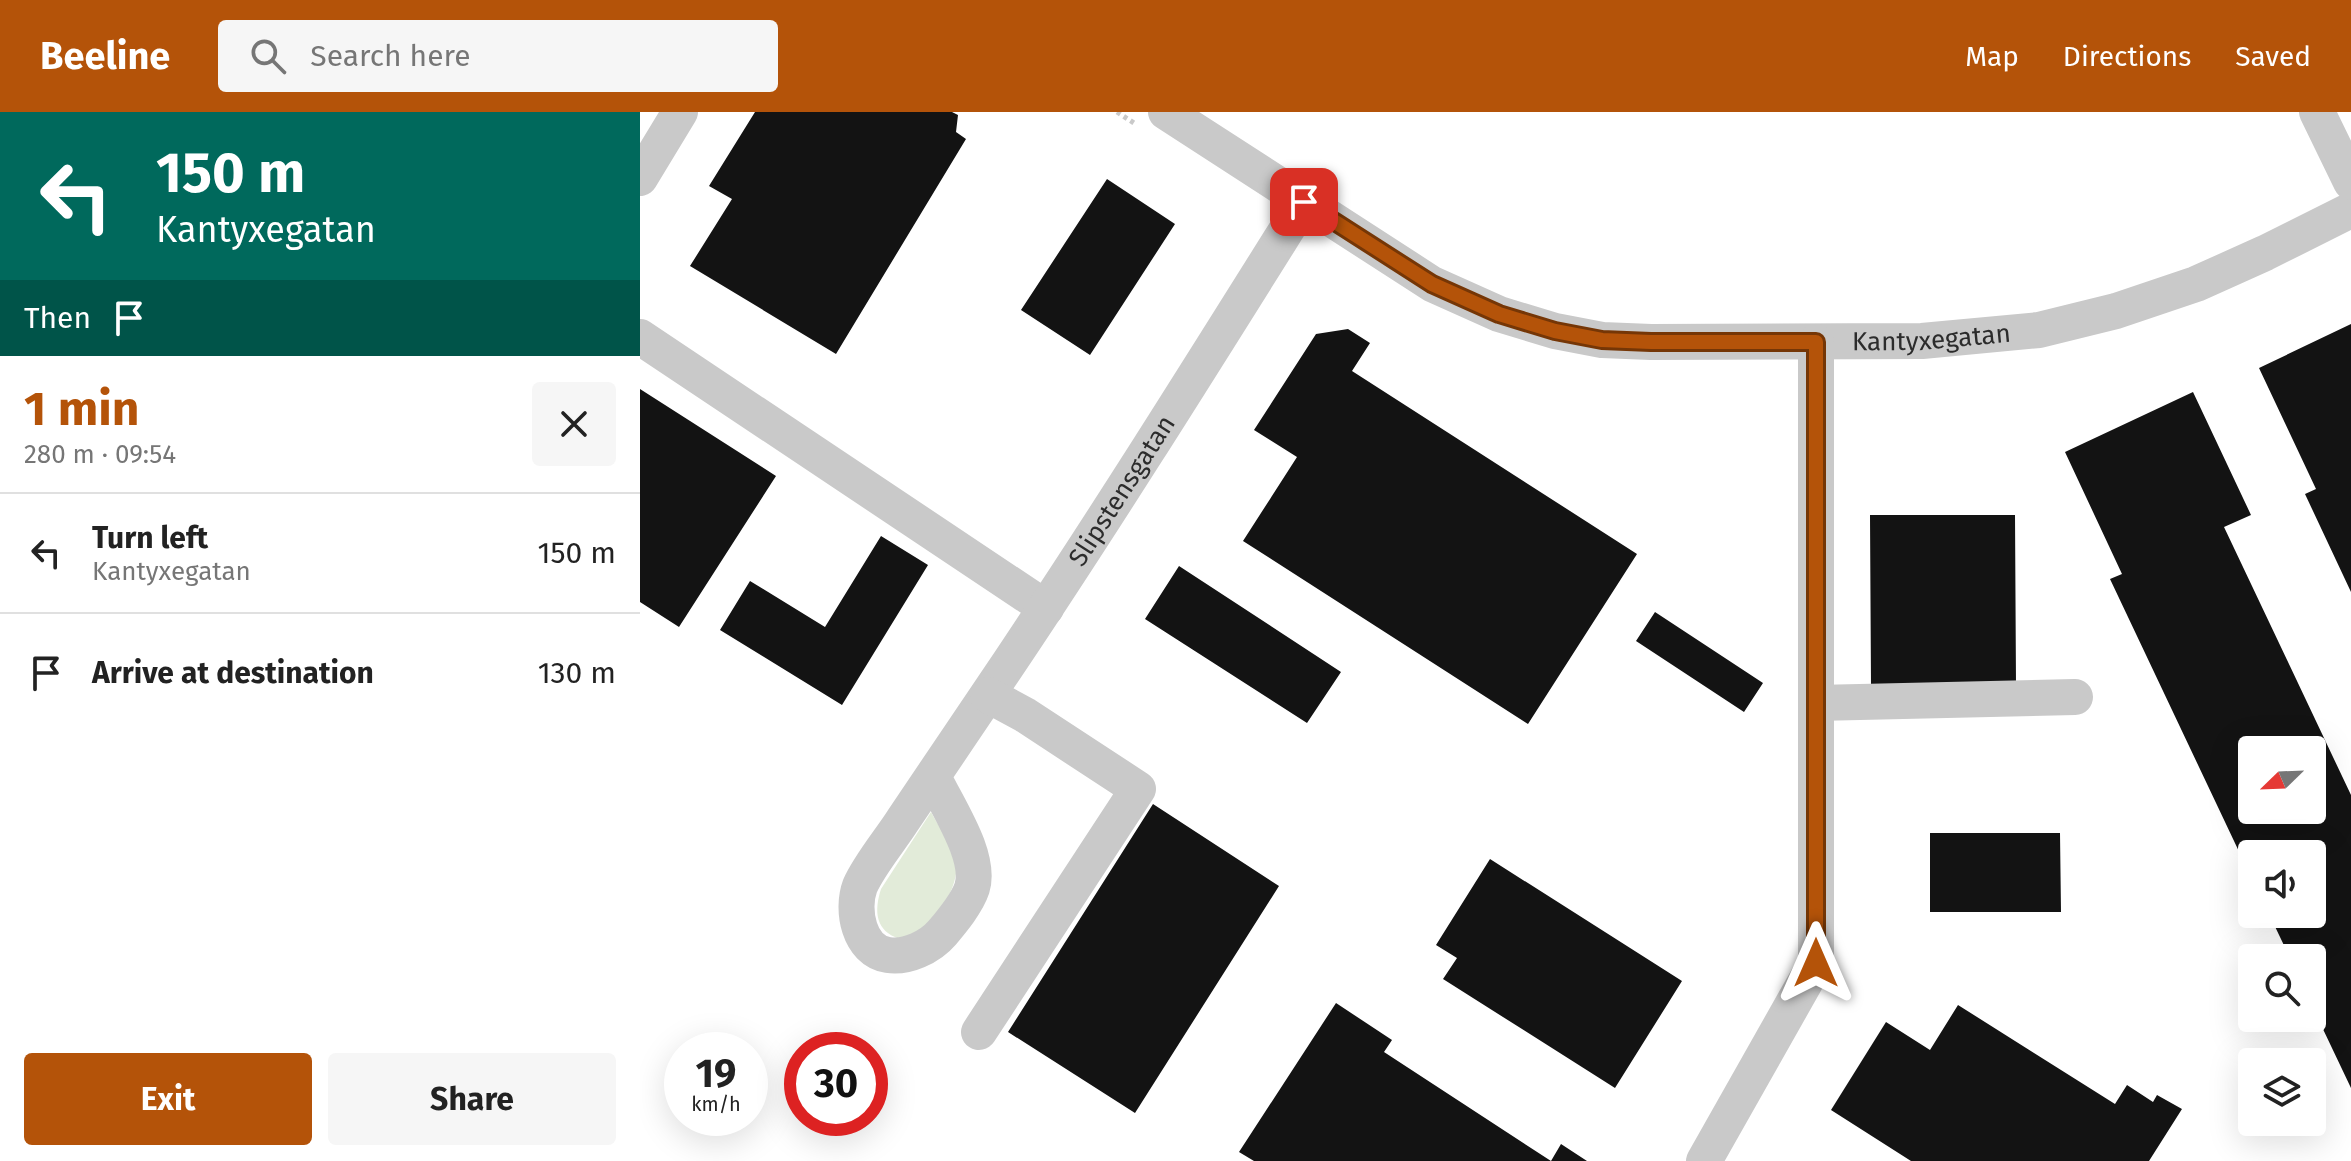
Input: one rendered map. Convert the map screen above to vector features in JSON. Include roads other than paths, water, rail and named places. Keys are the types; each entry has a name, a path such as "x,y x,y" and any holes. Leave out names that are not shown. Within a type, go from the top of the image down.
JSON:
{"street":[{"path":"640,178 680,112"},
{"name":"Kantyxegatan","path":"1166,112 1432,284 1499,314 1555,331 1602,340 1959,340 2039,330 2116,311 2196,284 2351,210"},
{"path":"2317,112 2351,182"},
{"name":"Slipstensgatan","path":"933,776 1046,608 1304,202"},
{"path":"640,337 1046,608"},
{"path":"1715,1157 1816,963 1816,342"},
{"path":"979,1032 1138,789 1025,715 988,695"},
{"path":"1816,703 2075,697"}]}
